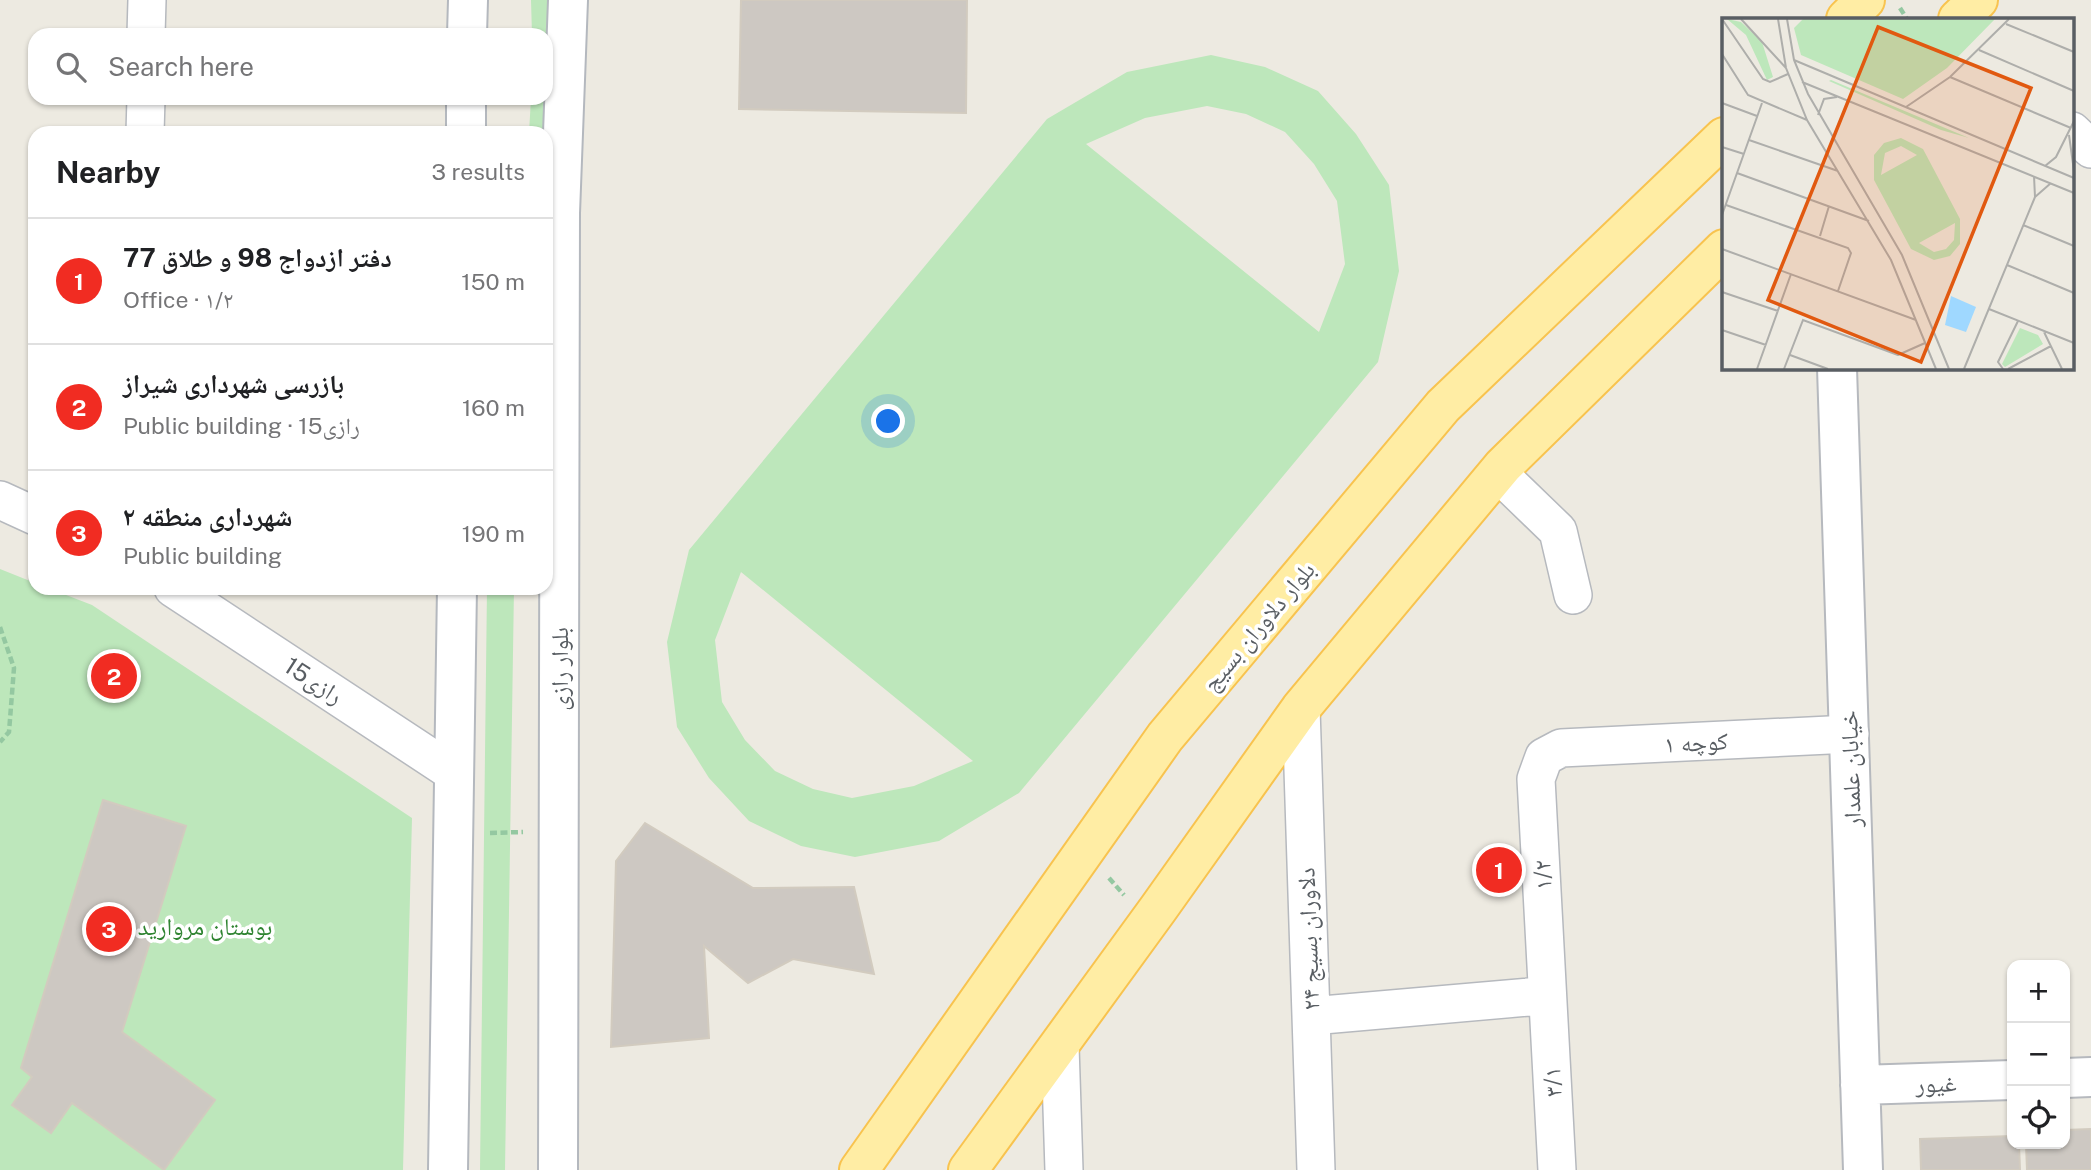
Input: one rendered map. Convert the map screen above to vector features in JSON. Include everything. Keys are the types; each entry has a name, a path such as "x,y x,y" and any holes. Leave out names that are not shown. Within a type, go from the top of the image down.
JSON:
{"main road":[{"path":"467,28 468,0"},
{"name":"بلوار رازی","path":"558,1170 559,832 553,213 568,0"},
{"path":"1847,18 1865,0"},
{"path":"1959,18 1978,0"},
{"path":"466,105 466,126"},
{"name":"بلوار دلاوران بسیج","path":"859,1170 1165,737 1443,406 1722,139"},
{"path":"968,1170 1301,708 1498,473 1722,251"},
{"name":"خیابان علمدار","path":"1838,369 1863,1170"},
{"path":"448,1170 457,595"},
{"path":"2070,1078 2091,1077"},
{"name":"غیور","path":"1860,1086 2007,1080"}],"street":[{"path":"146,28 147,0"},
{"path":"145,126 146,105"},
{"path":"2074,133 2091,149"},
{"path":"1498,473 1558,531 1573,596"},
{"path":"0,500 28,513"},
{"name":"15رازی","path":"184,595 454,773"},
{"name":"دلاوران بسیج ۲۴","path":"1301,708 1316,1170"},
{"name":"کوچه ۱","path":"1544,757 1560,748 1850,734"},
{"name":"۱/۲","path":"1539,996 1536,779 1544,757"},
{"path":"1311,1016 1539,996"},
{"name":"۳/۱","path":"1539,996 1557,1170"},
{"path":"1060,1045 1065,1170"}],"path":[{"path":"0,627 14,668 9,732 0,742"},
{"path":"0,649 7,649"},
{"path":"453,833 559,832"},
{"path":"1086,852 1148,921"}],"green space":[{"path":"531,0 550,0 549,28 532,28"},
{"path":"1211,55 1265,67 1318,91 1356,134 1389,185 1399,271 1378,362 1019,793 939,841 855,857 801,846 749,821 709,778 677,727 667,642 689,550 1047,119 1127,72","holes":["1207,106 1246,114 1285,132 1314,164 1337,201 1345,264 1319,332 1086,144 1145,118","741,572 973,761 914,786 852,798 813,789 775,771 745,740 722,702 715,640"]},
{"path":"531,105 547,105 546,126 529,126"},
{"name":"بوستان مروارید","path":"0,569 28,580 28,595 66,595 92,605 412,818 403,1170 0,1170"},
{"path":"487,595 514,595 505,1170 480,1170"}],"building":[{"path":"741,0 967,0 966,113 739,109"},
{"path":"103,800 186,826 122,1032 215,1100 164,1170 72,1103 51,1133 12,1105 32,1077 21,1068"},
{"path":"645,823 753,888 854,887 874,974 793,959 748,983 704,946 709,1038 611,1047 616,861"},
{"path":"2091,1129 2091,1170 2027,1170 2026,1149 2070,1149 2070,1130"},
{"path":"2007,1136 2007,1149 2019,1149 2020,1170 1921,1170 1920,1139"}],"place":[{"name":"بازرسی شهرداری شیراز","path":"114,676"},
{"name":"دفتر ازدواج 98 و طلاق 77","path":"1499,870"},
{"name":"شهرداری منطقه ۲","path":"109,929"}]}
